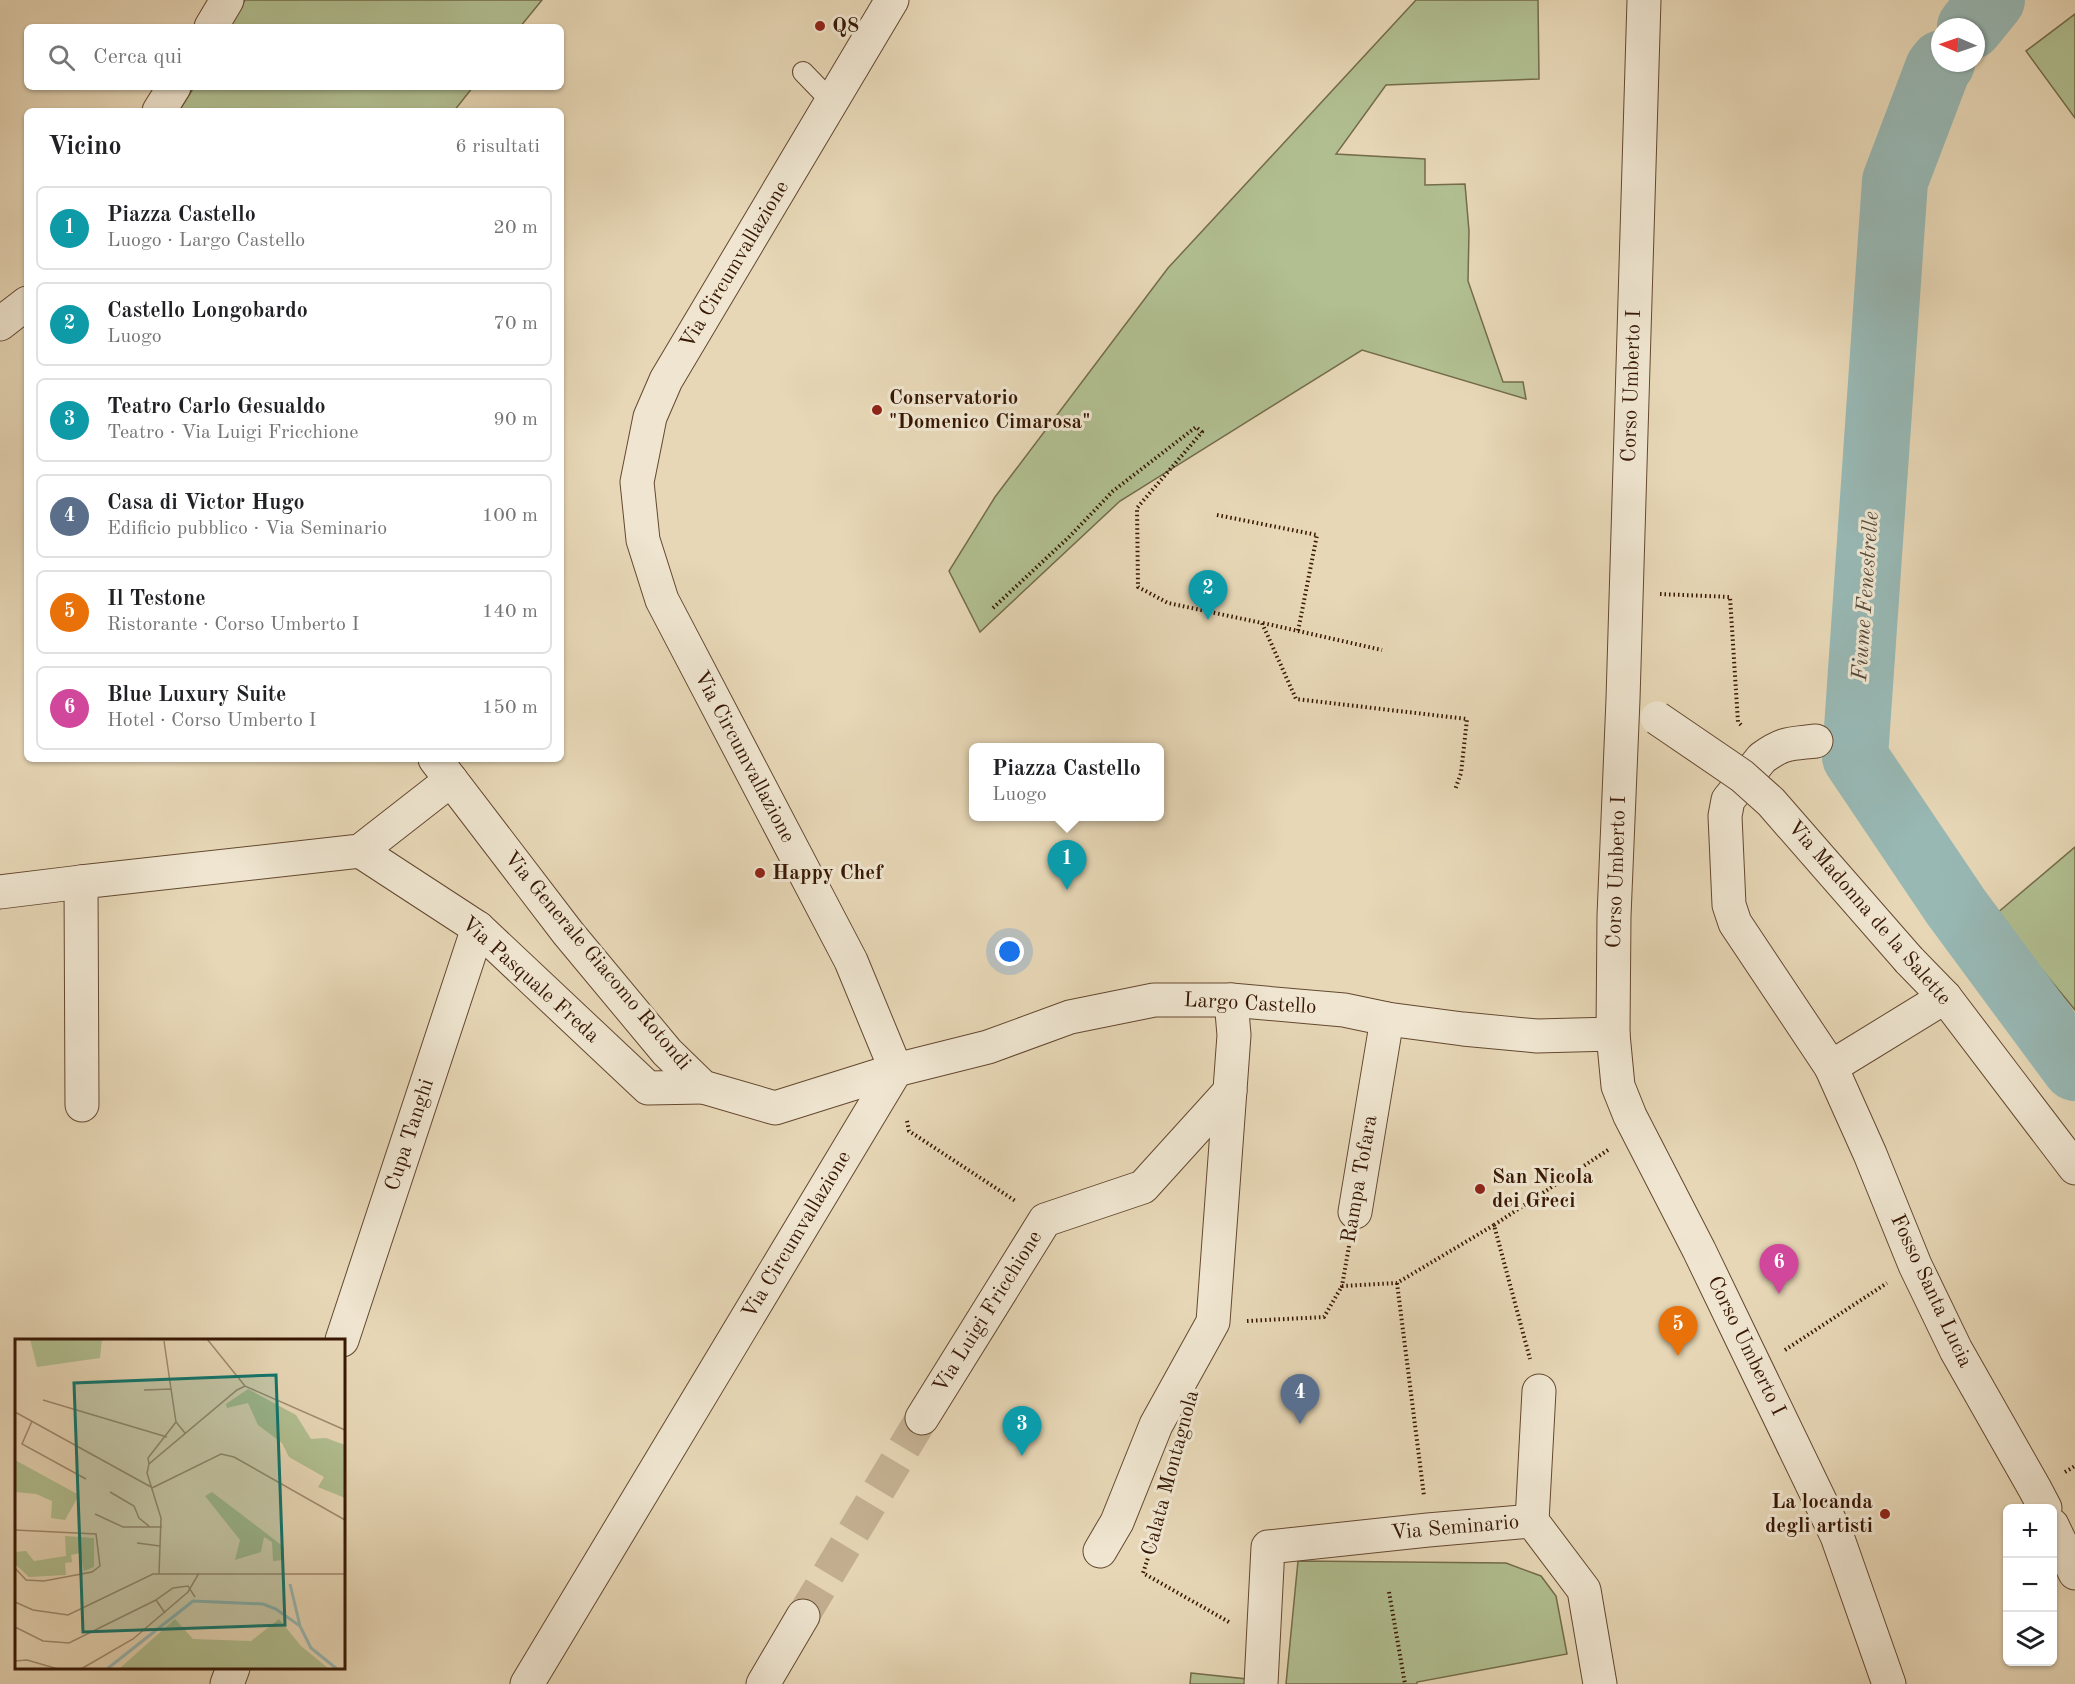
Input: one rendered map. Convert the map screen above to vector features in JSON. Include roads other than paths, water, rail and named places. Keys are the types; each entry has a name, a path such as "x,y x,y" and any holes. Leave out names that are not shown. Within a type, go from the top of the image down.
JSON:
{"street":[{"path":"213,24 227,0"},
{"name":"Via Circumvallazione","path":"527,1684 896,1070 851,961 662,600 643,540 637,482 651,417 666,380 892,0"},
{"name":"Corso Umberto I","path":"1644,0 1623,699 1614,916 1613,1034 1618,1086 1637,1130 1757,1369 1837,1536 1889,1684"},
{"path":"161,108 172,90"},
{"path":"0,324 24,305"},
{"name":"Via Madonna de la Salette","path":"1623,699 1657,718 1742,776 1772,802 1909,960 1945,997 2075,1168"},
{"name":"Fosso Santa Lucia","path":"1816,741 1783,744 1767,754 1728,800 1725,816 1729,904 1735,923 1831,1067 1870,1154 1915,1265 1956,1350 2043,1504"},
{"path":"0,892 360,851 443,769"},
{"name":"Via Generale Giacomo Rotondi","path":"443,769 568,933 667,1052 703,1087 775,1108 896,1070"},
{"name":"Via Pasquale Freda","path":"360,851 478,928 648,1088 703,1087"},
{"path":"81,882 82,1105"},
{"name":"Cupa Tanghi","path":"343,1339 478,928"},
{"path":"1831,1067 1945,997"},
{"name":"Largo Castello","path":"896,1070 988,1047 1070,1017 1154,1000 1231,1000 1344,1010 1463,1029 1537,1036 1613,1034"},
{"name":"Calata Montagnola","path":"1100,1551 1117,1522 1156,1425 1213,1322 1234,1035 1231,1000"},
{"name":"Rampa Tofara","path":"1355,1212 1387,1018"},
{"name":"Via Luigi Fricchione","path":"922,1418 1045,1220 1143,1187 1230,1091"},
{"path":"1532,1521 1539,1391"},
{"name":"Via Seminario","path":"1261,1684 1268,1547 1532,1521 1584,1590 1600,1684"},
{"path":"2057,1535 2075,1573"},
{"path":"763,1684 803,1616"},
{"path":"227,1684 233,1669"}],"lane":[{"path":"803,72 832,102"}],"waterway":[{"name":"Fiume Fenestrelle","path":"1977,18 1992,0"},
{"name":"Fiume Fenestrelle","path":"1936,72 1895,181 1855,757 1956,907 2075,1068"}],"tunnel":[{"path":"803,1616 922,1418"}],"place":[{"name":"Q8","path":"820,26"},
{"name":"Conservatorio \"Domenico Cimarosa\"","path":"877,410"},
{"name":"Castello Longobardo","path":"1208,620"},
{"name":"Happy Chef","path":"760,873"},
{"name":"Piazza Castello","path":"1067,890"},
{"name":"San Nicola dei Greci","path":"1480,1189"},
{"name":"Blue Luxury Suite","path":"1779,1294"},
{"name":"Il Testone","path":"1678,1356"},
{"name":"Casa di Victor Hugo","path":"1300,1424"},
{"name":"Teatro Carlo Gesualdo","path":"1022,1456"},
{"name":"La locanda degli artisti","path":"1885,1514"}]}
